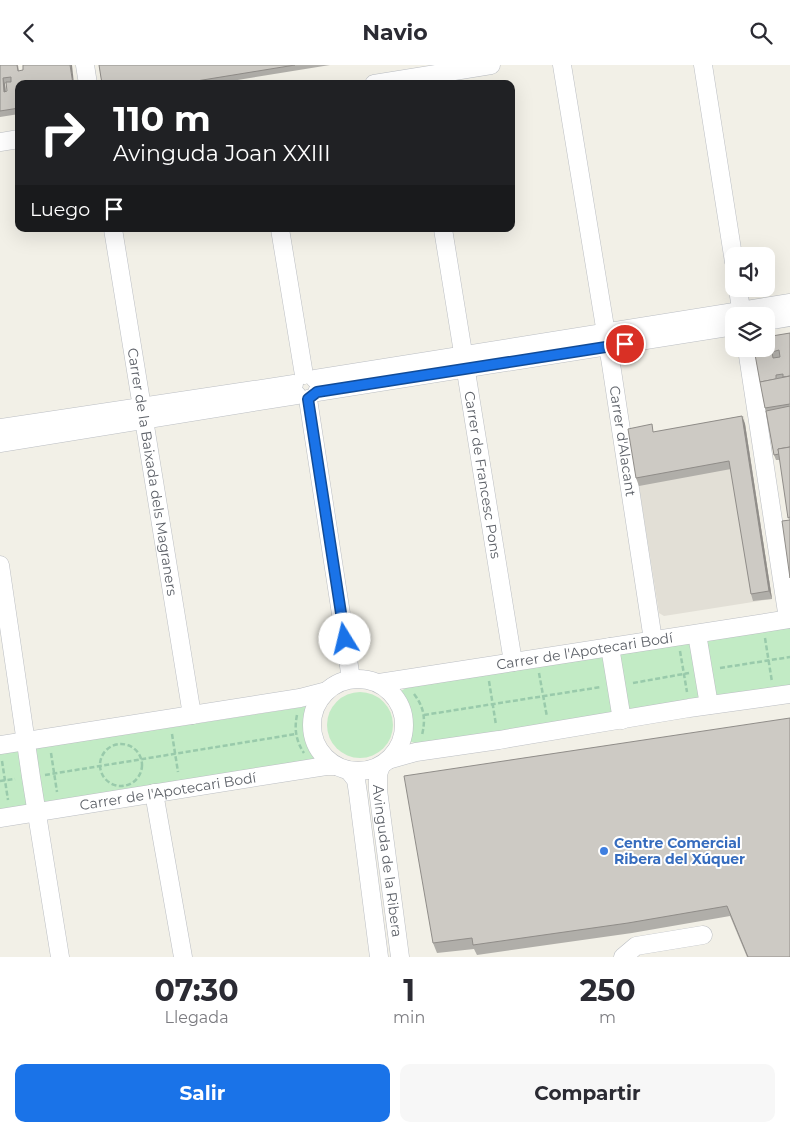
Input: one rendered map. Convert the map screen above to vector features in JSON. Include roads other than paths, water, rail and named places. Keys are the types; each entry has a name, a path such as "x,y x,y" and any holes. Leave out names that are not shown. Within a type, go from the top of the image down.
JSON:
{"street":[{"path":"85,65 87,80"},
{"path":"393,80 491,65"},
{"name":"Carrer d'Alacant","path":"562,65 607,339 653,640"},
{"path":"703,65 732,247"},
{"path":"0,142 15,140"},
{"name":"Carrer de la Baixada dels Magraners","path":"113,232 192,715"},
{"path":"280,232 351,679"},
{"name":"Carrer de Francesc Pons","path":"444,232 514,662"},
{"path":"775,307 790,303"},
{"path":"775,320 790,317"},
{"path":"0,443 143,414 725,320"},
{"path":"748,357 789,619"},
{"path":"0,429 143,414"},
{"path":"0,565 60,957"},
{"name":"Carrer de l'Apotecari Bodí","path":"379,683 789,619"},
{"path":"697,634 709,705"},
{"path":"610,647 622,720"},
{"path":"1,752 26,741 300,698 327,691 351,679 365,679 379,683 391,692 400,704 404,718 404,733 400,747 386,762"},
{"path":"327,691 318,703 313,716 312,731 316,745 324,757 343,768 360,772 416,752 709,705 790,694"},
{"name":"Avinguda de la Ribera","path":"386,762 378,774 378,790 400,957"},
{"name":"Carrer de l'Apotecari Bodí","path":"5,813 37,812 326,766 343,768"},
{"name":"Avinguda de la Ribera","path":"343,768 356,780 379,957"},
{"path":"154,793 183,957"},
{"path":"623,957 636,946 703,935"}],"place":[{"name":"Centre Comercial Ribera del Xúquer","path":"604,851"}]}
